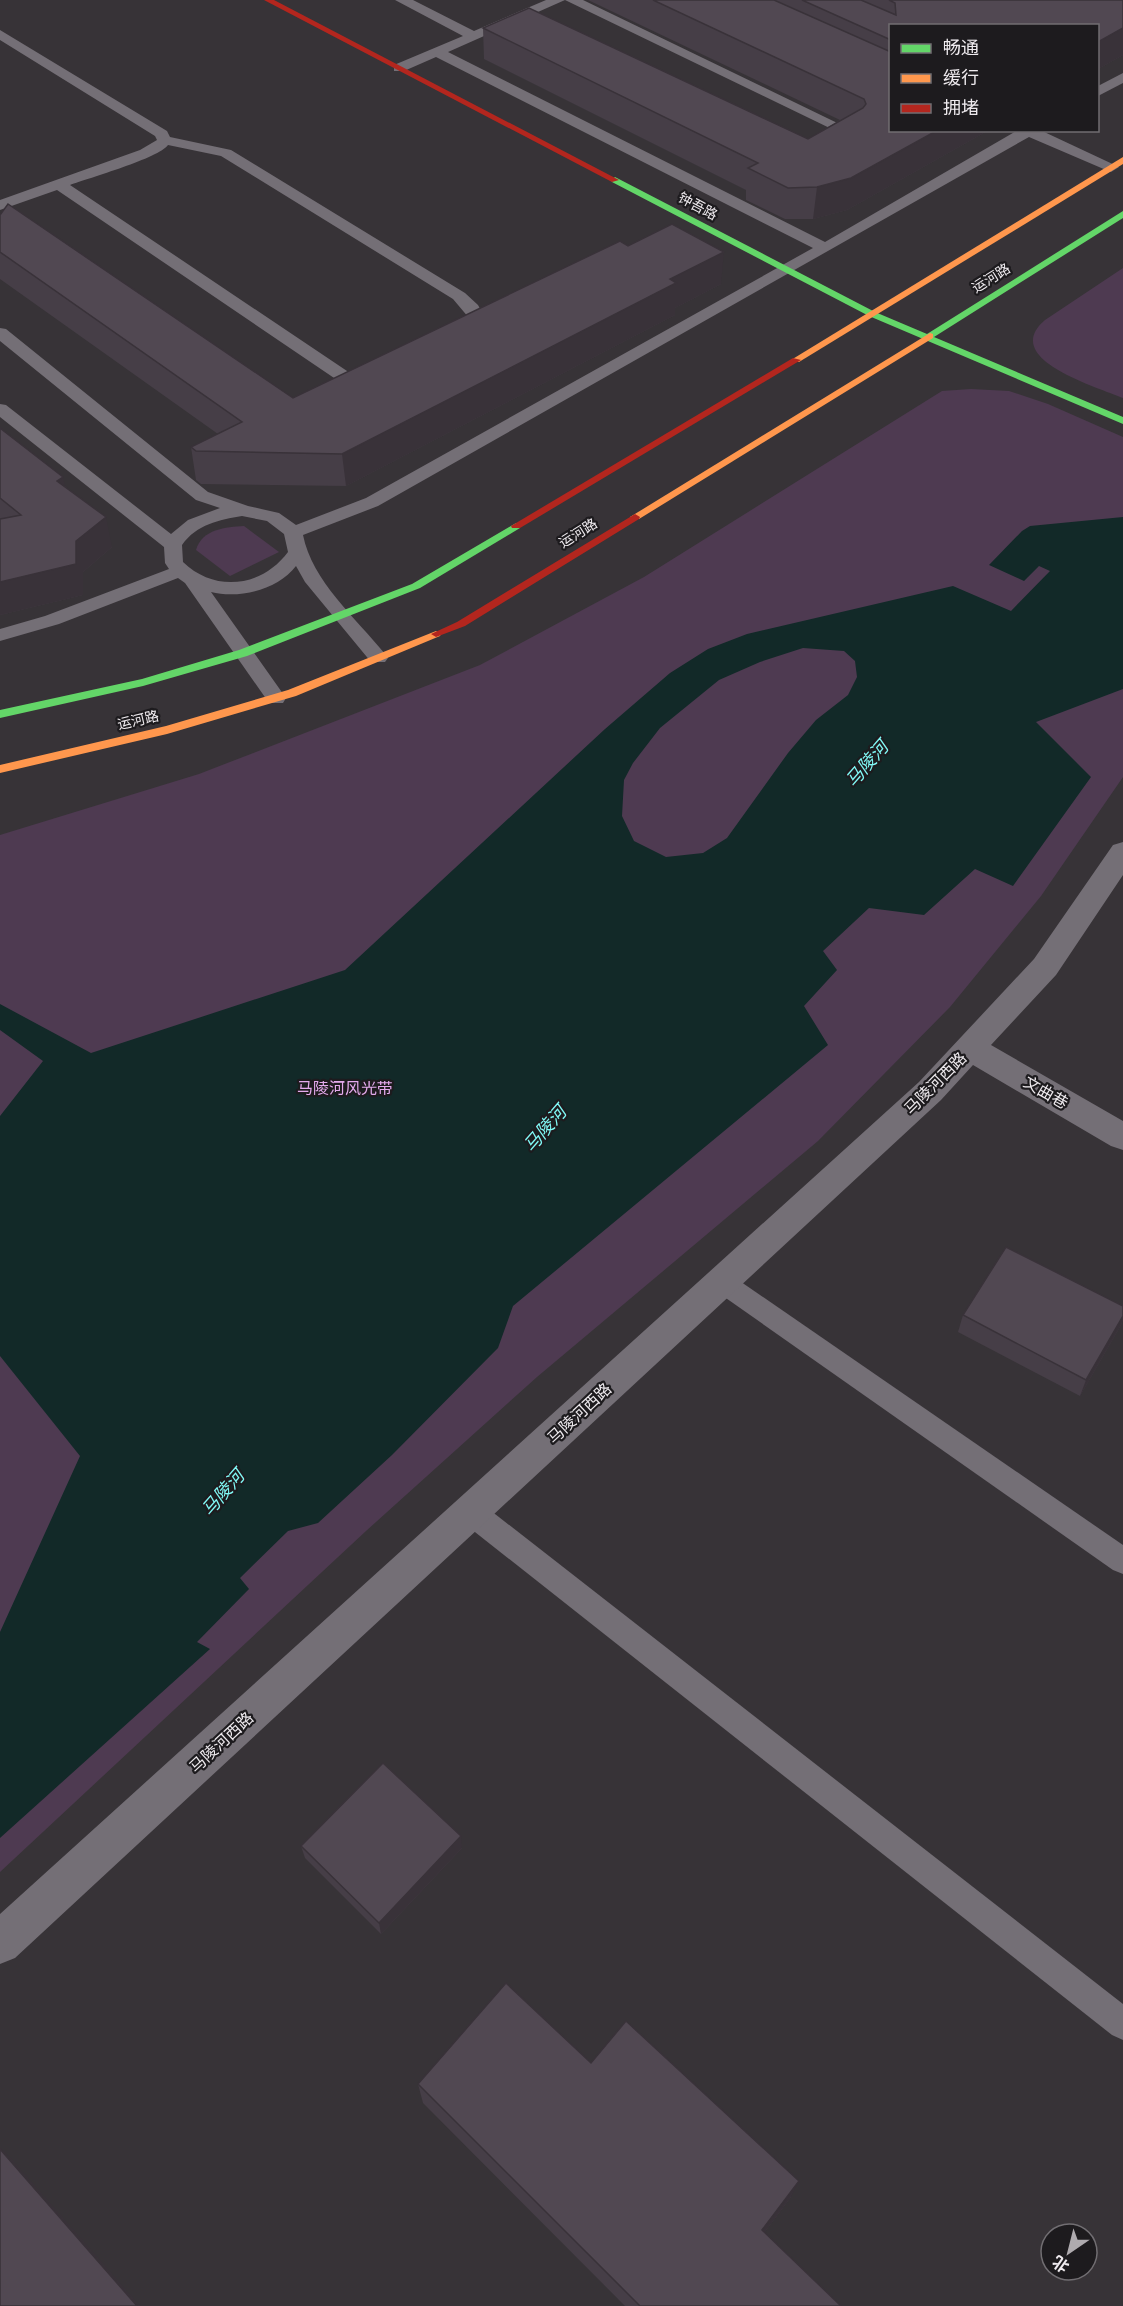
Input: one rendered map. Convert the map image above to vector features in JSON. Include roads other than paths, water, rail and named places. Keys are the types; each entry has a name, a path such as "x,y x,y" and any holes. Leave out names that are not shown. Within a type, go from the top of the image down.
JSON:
{"street":[{"name":"钟吾路","path":"268,0 872,314 1123,421"},
{"name":"运河路","path":"0,714 143,682 243,653 416,586 872,314 1117,163"},
{"name":"运河路","path":"0,769 167,730 276,698 461,624 1123,214"},
{"name":"马陵河西路","path":"0,1943 930,1091 1045,967 1123,852"},
{"name":"文曲巷","path":"970,1048 1123,1137"}],"lane":[{"path":"402,0 474,36"},
{"path":"399,68 558,0"},
{"path":"572,0 853,134 834,146"},
{"path":"508,21 530,31"},
{"path":"0,34 162,134 164,140"},
{"path":"436,52 825,248"},
{"path":"1099,91 1123,77"},
{"path":"293,532 372,502 1028,132"},
{"path":"1033,132 1117,163"},
{"path":"0,205 145,153 159,147 164,140"},
{"path":"164,140 226,153 459,296 472,308 477,318 474,327 453,342"},
{"path":"58,184 346,378 369,379 385,375"},
{"path":"7,189 20,198"},
{"path":"0,333 202,496 244,511 273,517 293,532 297,542 297,552 291,564 280,573 248,587 210,586 186,576 52,620 0,634"},
{"path":"0,409 174,545"},
{"path":"244,511 207,517 180,534 174,545 174,563 276,698"},
{"path":"297,552 312,578 378,658"},
{"path":"722,1282 1123,1561"},
{"path":"471,1512 1123,2024"}],"water":[{"name":"马陵河风光带","path":"1123,517 1123,689 1036,722 1091,777 1013,886 975,869 924,915 869,908 823,951 837,970 804,1006 828,1045 513,1306 498,1348 392,1455 318,1523 288,1531 240,1578 249,1589 197,1642 210,1649 0,1838 0,1632 80,1456 0,1356 0,1116 43,1061 0,1030 0,1004 91,1053 345,970 605,729 670,673 708,649 747,634 953,586 1011,611 1050,571 1039,566 1024,581 989,565 1022,531 1030,526","holes":["803,648 844,651 855,661 857,677 848,695 816,720 788,753 727,838 703,853 666,857 634,841 622,816 624,780 633,763 660,728 719,680 760,662"]}],"water label":[{"name":"马陵河","path":"867,764"},
{"name":"马陵河","path":"545,1129"},
{"name":"马陵河","path":"223,1493"}]}
